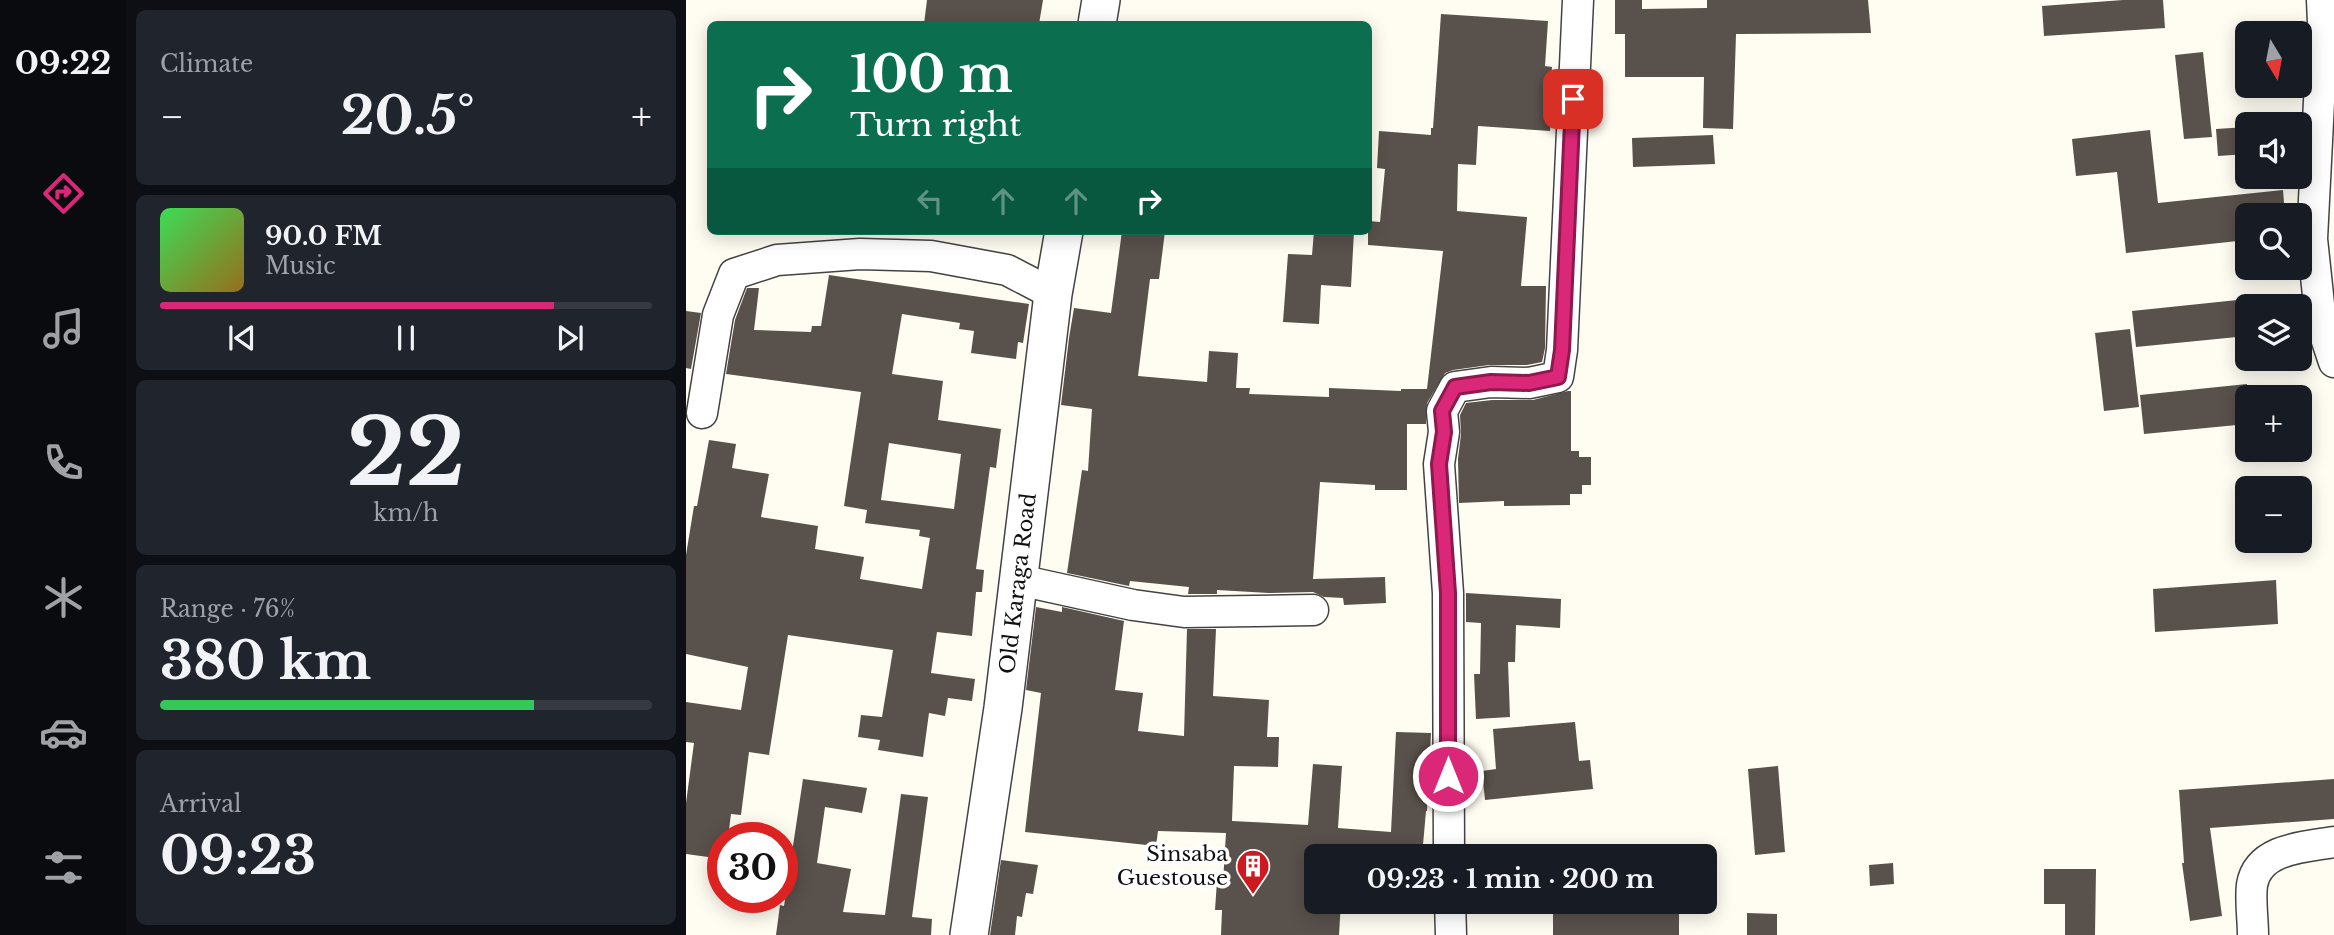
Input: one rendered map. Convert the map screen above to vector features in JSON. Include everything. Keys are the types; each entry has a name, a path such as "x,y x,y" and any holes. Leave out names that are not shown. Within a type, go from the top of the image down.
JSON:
{"street":[{"path":"1098,21 1101,0"},
{"path":"1449,844 1448,593 1439,464 1444,432 1442,411 1455,387 1491,382 1529,383 1558,377 1562,350 1578,0"},
{"path":"2326,15 2312,239 2321,323 2334,362"},
{"name":"Old Karaga Road","path":"969,935 1003,708 1053,294 1063,235"},
{"path":"702,413 718,315 734,274 777,260 860,254 931,256 1007,270 1053,294"},
{"path":"1019,579 1133,605 1184,612 1313,610"},
{"path":"2253,935 2252,884 2265,860 2286,851 2334,842"},
{"path":"1450,914 1451,935"}],"building":[{"path":"927,0 1043,0 1040,21 924,21"},
{"path":"1615,0 1642,0 1642,9 1707,8 1707,0 1868,0 1871,33 1736,34 1733,129 1703,128 1704,77 1625,77 1625,34 1615,34"},
{"path":"2163,0 2165,28 2044,36 2042,6"},
{"path":"1441,14 1548,21 1545,66 1552,67 1550,131 1478,126 1476,165 1458,164 1457,211 1527,217 1521,286 1546,286 1545,348 1542,362 1527,365 1489,365 1445,373 1427,403 1426,424 1407,424 1407,490 1375,490 1375,485 1320,482 1313,579 1385,577 1386,603 1344,605 1343,598 1324,597 1313,592 1217,590 1217,594 1188,594 1189,587 1130,581 1129,586 1067,573 1082,470 1088,471 1092,409 1061,405 1069,338 1074,308 1111,313 1121,235 1164,235 1159,279 1150,279 1138,376 1207,382 1209,351 1238,353 1236,388 1250,388 1249,394 1329,397 1329,388 1401,391 1427,389 1443,251 1368,245 1368,235 1372,235 1372,221 1380,222 1385,169 1377,168 1379,131 1431,135"},
{"path":"2203,52 2212,137 2184,139 2175,55"},
{"path":"2235,128 2235,155 2218,156 2216,129"},
{"path":"2150,130 2158,203 2283,190 2284,203 2235,203 2235,241 2126,253 2117,172 2076,176 2072,139"},
{"path":"1713,135 1715,164 1633,167 1632,138"},
{"path":"1314,235 1354,235 1351,287 1321,285 1319,324 1283,322 1288,254 1312,255"},
{"path":"829,275 1029,304 1023,343 1018,342 1016,359 971,353 974,331 959,329 960,323 902,314 892,374 943,381 938,420 1001,429 996,468 990,467 976,569 984,570 982,592 976,592 972,636 937,632 931,673 975,679 972,701 948,698 945,716 929,713 923,757 878,750 880,740 858,737 861,715 882,717 893,650 788,635 769,755 749,752 741,815 731,814 730,822 707,822 707,857 686,854 686,803 694,743 686,742 686,702 741,710 748,667 686,654 686,555 709,440 736,444 732,468 769,474 761,517 818,526 815,549 864,557 860,579 922,589 930,538 919,536 920,530 865,523 867,510 844,506 861,392 726,374 735,320 747,288 759,288 754,330 811,332 812,326 821,326","holes":["889,443 961,454 954,509 881,500"]},
{"path":"2235,300 2235,337 2136,347 2132,311"},
{"path":"686,311 701,313 691,369 686,368"},
{"path":"2130,329 2139,407 2104,411 2095,333"},
{"path":"2235,385 2235,425 2144,434 2140,395"},
{"path":"1571,391 1571,451 1579,451 1579,457 1591,457 1591,485 1582,485 1582,494 1570,494 1570,505 1504,506 1504,501 1459,503 1460,415 1466,403 1533,400"},
{"path":"2276,580 2278,624 2155,632 2153,589"},
{"path":"1466,593 1561,599 1560,628 1516,625 1515,662 1508,662 1510,717 1476,719 1474,674 1480,674 1481,623 1466,622"},
{"path":"1036,607 1062,612 1062,607 1124,621 1115,690 1143,693 1138,731 1184,736 1187,629 1216,629 1213,696 1269,700 1267,737 1279,737 1278,767 1234,766 1232,821 1308,825 1313,764 1342,766 1338,828 1391,832 1396,732 1431,733 1423,844 1304,844 1304,914 1340,914 1339,935 1221,935 1222,910 1215,910 1217,881 1223,882 1226,833 1158,831 1156,846 1025,832 1041,693 1026,690"},
{"path":"1575,722 1579,761 1590,760 1593,789 1485,800 1482,771 1496,769 1493,729"},
{"path":"1778,766 1785,852 1755,855 1748,769"},
{"path":"803,779 867,788 862,813 825,807 817,863 851,869 843,912 885,915 901,794 928,797 912,917 932,919 931,935 776,935 779,913 798,913 797,822"},
{"path":"2334,779 2334,819 2210,828 2222,916 2190,921 2182,863 2179,790"},
{"path":"1001,860 1038,865 1033,894 1026,893 1022,917 1017,916 1015,935 990,935"},
{"path":"1893,863 1894,884 1870,886 1869,865"},
{"path":"2044,869 2096,869 2095,935 2065,935 2065,904 2044,904"},
{"path":"1747,913 1777,914 1777,935 1747,935"},
{"path":"1553,914 1679,914 1679,935 1553,935"}],"place":[{"name":"Sinsaba Guestouse","path":"1253,896"}],"route":[{"path":"1448,776 1448,593 1439,464 1444,432 1442,411 1455,387 1491,382 1529,383 1558,377 1562,350 1573,99"}]}
